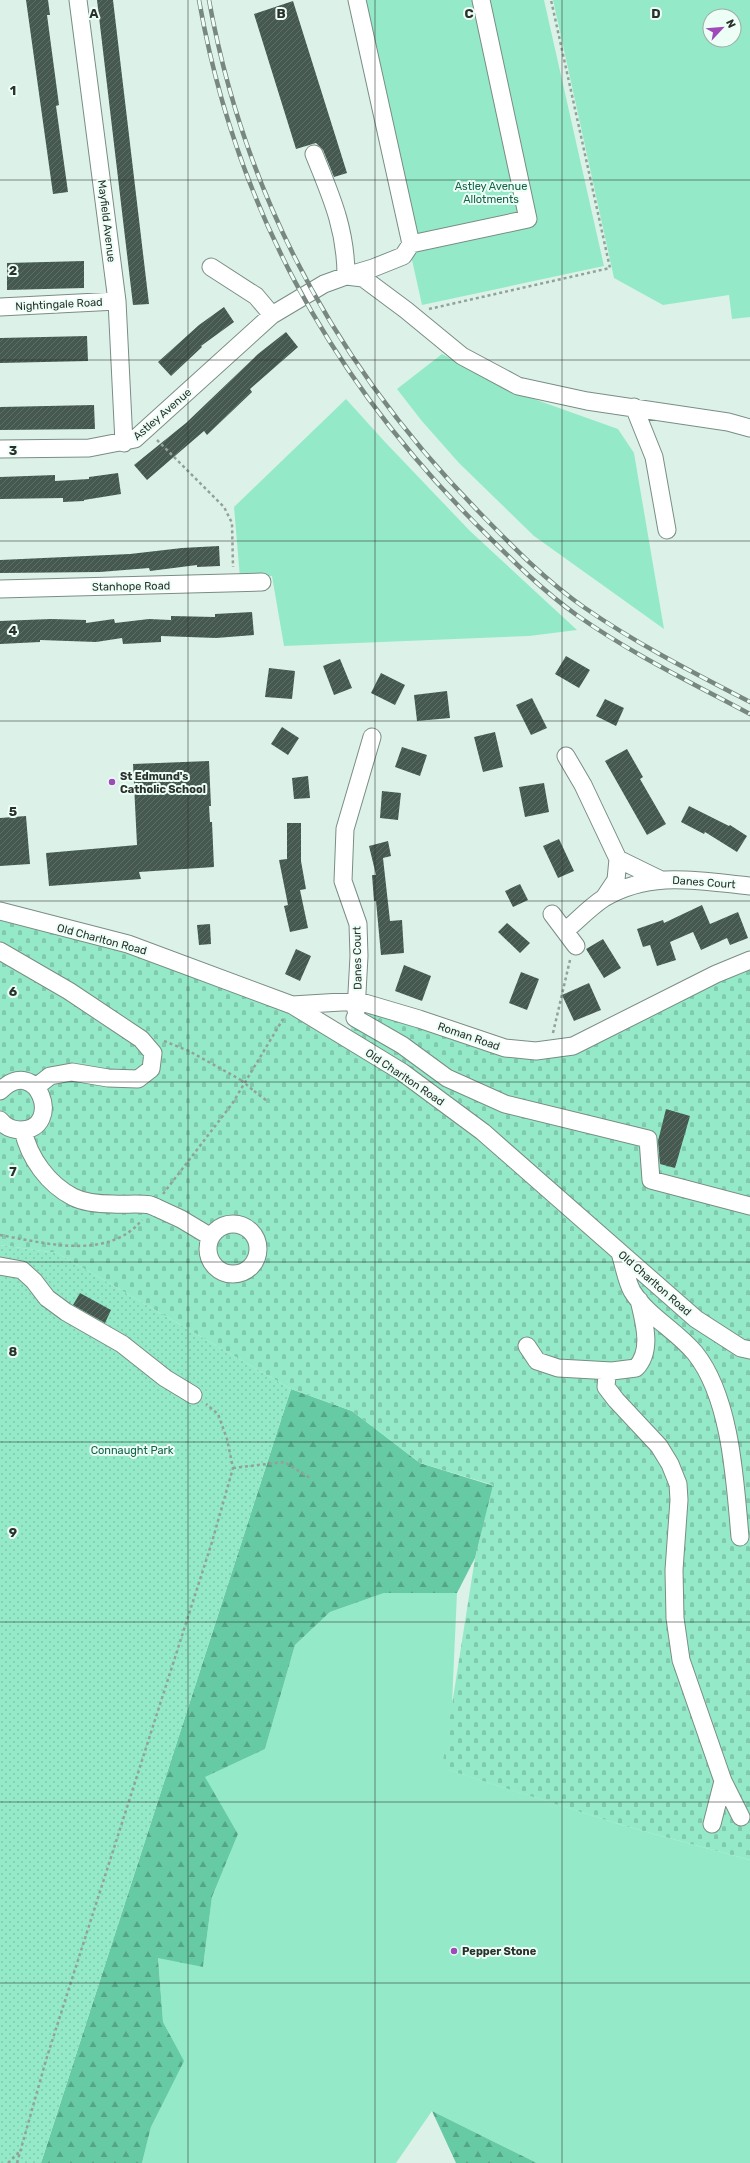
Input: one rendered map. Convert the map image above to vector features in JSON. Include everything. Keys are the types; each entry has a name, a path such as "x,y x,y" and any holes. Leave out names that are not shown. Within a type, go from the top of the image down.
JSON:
{"street":[{"name":"Mayfield Avenue","path":"78,0 117,301 124,443"},
{"path":"356,0 411,244 528,218 481,0"},
{"path":"314,154 341,225 346,256 346,276 363,278 406,310 462,356 518,386 587,401 728,422 750,428"},
{"name":"Astley Avenue","path":"0,449 90,448 135,440 272,315 324,284 374,268 403,256 411,244"},
{"path":"211,267 256,296 272,315"},
{"name":"Nightingale Road","path":"0,307 117,301"},
{"path":"634,407 654,457 667,530"},
{"name":"Stanhope Road","path":"0,589 262,582"},
{"name":"Danes Court","path":"347,1039 355,1018 358,1001 358,924 343,881 345,829 372,737"},
{"path":"566,756 583,785 618,859"},
{"name":"Danes Court","path":"604,898 616,880 618,859 659,879"},
{"name":"Danes Court","path":"565,931 604,898 635,883 659,879 750,886"},
{"name":"Old Charlton Road","path":"0,911 128,944 288,1011 347,1039 402,1072 483,1132 696,1319 741,1348 750,1350"},
{"path":"552,914 576,946"},
{"path":"0,951 69,991 142,1039 153,1053 151,1069 138,1080 108,1078 72,1072 50,1076 36,1087"},
{"name":"Roman Road","path":"288,1011 358,1001 419,1019 505,1048 536,1051 573,1046 716,974 750,960"},
{"path":"355,1018 402,1045 447,1078 505,1104 648,1139 651,1180 750,1206"},
{"path":"0,1091 6,1085 17,1081 29,1083 36,1087 41,1093 44,1109 37,1123 23,1130 7,1127 0,1120"},
{"path":"23,1130 31,1154 41,1170 54,1183 74,1197 87,1201 152,1207 181,1219 211,1237"},
{"path":"620,1253 631,1290 639,1300 695,1353 712,1383 732,1454 740,1536"},
{"path":"0,1266 22,1270 34,1281 46,1298 66,1312 122,1344 165,1378 194,1395"},
{"path":"527,1346 537,1361 558,1368 612,1371 636,1368 644,1360 646,1348 645,1331 639,1300"},
{"path":"612,1371 607,1375 606,1387 660,1446 670,1464 678,1484 678,1522 674,1570 674,1618 678,1649 723,1781 742,1817"},
{"path":"712,1824 723,1781"}],"path":[{"path":"406,310 428,309 610,268 551,0"},
{"path":"146,429 224,507 232,523 233,583"},
{"path":"552,1037 571,954 576,946"},
{"path":"0,1236 53,1245 96,1245 121,1239 136,1227 232,1104 288,1011"},
{"path":"142,1039 166,1041 241,1080 267,1101"},
{"path":"17,2163 46,2060 188,1618 232,1468 227,1439 218,1414 194,1395"},
{"path":"232,1468 284,1462 312,1479"},
{"path":"8,2163 20,2150"}],"green space":[{"name":"Astley Avenue Allotments","path":"352,0 544,0 604,266 422,305 412,260 405,262 405,243"},
{"path":"553,0 750,0 750,317 732,319 729,295 663,305 614,278"},
{"path":"442,354 517,393 618,429 634,453 664,629 534,536 459,463 421,420 397,389"},
{"path":"346,399 470,531 577,630 529,636 284,646 272,576 240,578 234,507"},
{"path":"0,911 292,1005 347,1039 355,1018 358,1001 505,1048 573,1046 750,960 750,1860 625,1826 442,1768 475,1558 493,1485 420,1463 352,1411 291,1389 57,1253 0,1245"},
{"name":"Connaught Park","path":"0,1245 57,1253 291,1389 41,2163 0,2163"},
{"path":"291,1389 352,1411 420,1463 494,1486 475,1558 457,1593 384,1593 330,1612 295,1645 265,1749 205,1777 238,1834 212,1897 203,1967 158,1958 163,2022 184,2061 151,2127 142,2163 41,2163"},
{"path":"384,1593 457,1593 449,1770 625,1826 750,1860 750,2163 537,2163 432,2111 396,2163 142,2163 151,2127 183,2061 163,2022 158,1957 203,1967 212,1897 238,1834 204,1777 265,1749 295,1645 330,1612"},
{"path":"432,2111 537,2163 456,2163"}],"building":[{"path":"26,0 48,0 50,15 47,15 59,105 56,106 68,192 53,194"},
{"path":"97,0 113,0 149,304 133,305"},
{"path":"293,1 347,173 334,177 323,150 316,143 296,149 254,14"},
{"path":"84,261 84,288 7,290 7,263"},
{"path":"224,307 234,322 201,346 202,347 171,376 158,362 199,325"},
{"path":"286,332 298,347 250,389 252,392 207,435 204,431 147,480 134,465 186,423 258,354"},
{"path":"87,336 88,361 0,363 0,338"},
{"path":"94,405 95,429 0,430 0,407"},
{"path":"118,473 121,494 84,501 63,502 63,498 0,499 0,477 55,475 55,481 89,479 89,477"},
{"path":"219,546 220,566 197,567 197,565 150,571 149,568 100,572 0,573 0,560 130,554 182,548"},
{"path":"252,612 254,635 216,638 161,636 161,642 123,644 122,638 96,642 40,640 40,642 0,644 0,621 51,619 86,620 86,623 114,619 115,623 149,619 171,620 171,616 215,617 215,614"},
{"path":"566,656 590,670 579,688 555,674"},
{"path":"340,659 352,688 334,695 323,666"},
{"path":"269,668 295,671 292,699 265,697"},
{"path":"381,673 405,685 395,705 371,693"},
{"path":"447,691 450,718 417,721 414,695"},
{"path":"532,698 547,728 531,735 516,705"},
{"path":"605,699 624,708 616,726 596,716"},
{"path":"282,727 299,738 288,755 271,744"},
{"path":"495,732 503,767 483,772 474,737"},
{"path":"402,747 427,755 420,776 395,767"},
{"path":"627,749 643,777 640,779 666,824 647,835 605,761"},
{"path":"209,761 211,806 209,806 210,822 212,822 214,867 139,872 141,879 49,886 46,853 137,845 133,764"},
{"path":"308,776 310,798 294,799 292,778"},
{"path":"544,783 549,812 525,817 519,787"},
{"path":"382,791 401,793 398,820 380,818"},
{"path":"689,806 729,826 730,825 747,836 737,852 705,832 704,834 681,822"},
{"path":"26,816 30,864 0,866 0,818"},
{"path":"287,823 301,823 301,861 306,889 300,890 308,928 290,932 284,906 288,905 279,860 287,859"},
{"path":"559,839 574,871 558,878 543,846"},
{"path":"388,841 391,856 383,858 390,921 402,920 404,953 381,955 372,875 376,875 369,846"},
{"path":"520,884 528,900 513,907 505,891"},
{"path":"702,905 710,924 738,912 748,938 730,945 727,938 701,950 693,932 670,942 676,960 657,966 650,945 643,947 637,929 663,920 664,923"},
{"path":"507,923 530,943 520,953 498,932"},
{"path":"210,924 211,944 199,945 197,925"},
{"path":"603,939 621,968 604,978 586,949"},
{"path":"296,949 311,956 300,981 285,974"},
{"path":"404,965 431,976 422,1001 395,991"},
{"path":"521,972 539,979 527,1010 509,1003"},
{"path":"589,983 601,1010 574,1021 562,995"},
{"path":"666,1109 690,1116 675,1168 660,1164 658,1141"},
{"path":"80,1293 111,1310 105,1323 73,1305"}],"railway":[{"path":"199,0 215,75 237,147 263,216 295,282 332,345 374,406 421,465 473,521 524,571 564,606 599,630 662,668 750,714"},
{"path":"209,0 225,73 247,144 273,211 305,277 341,339 382,399 428,457 479,512 543,575 571,598 625,634 666,658 750,702"}],"place":[{"name":"St Edmund's Catholic School","path":"112,782"},
{"name":"Pepper Stone","path":"454,1951"}]}
